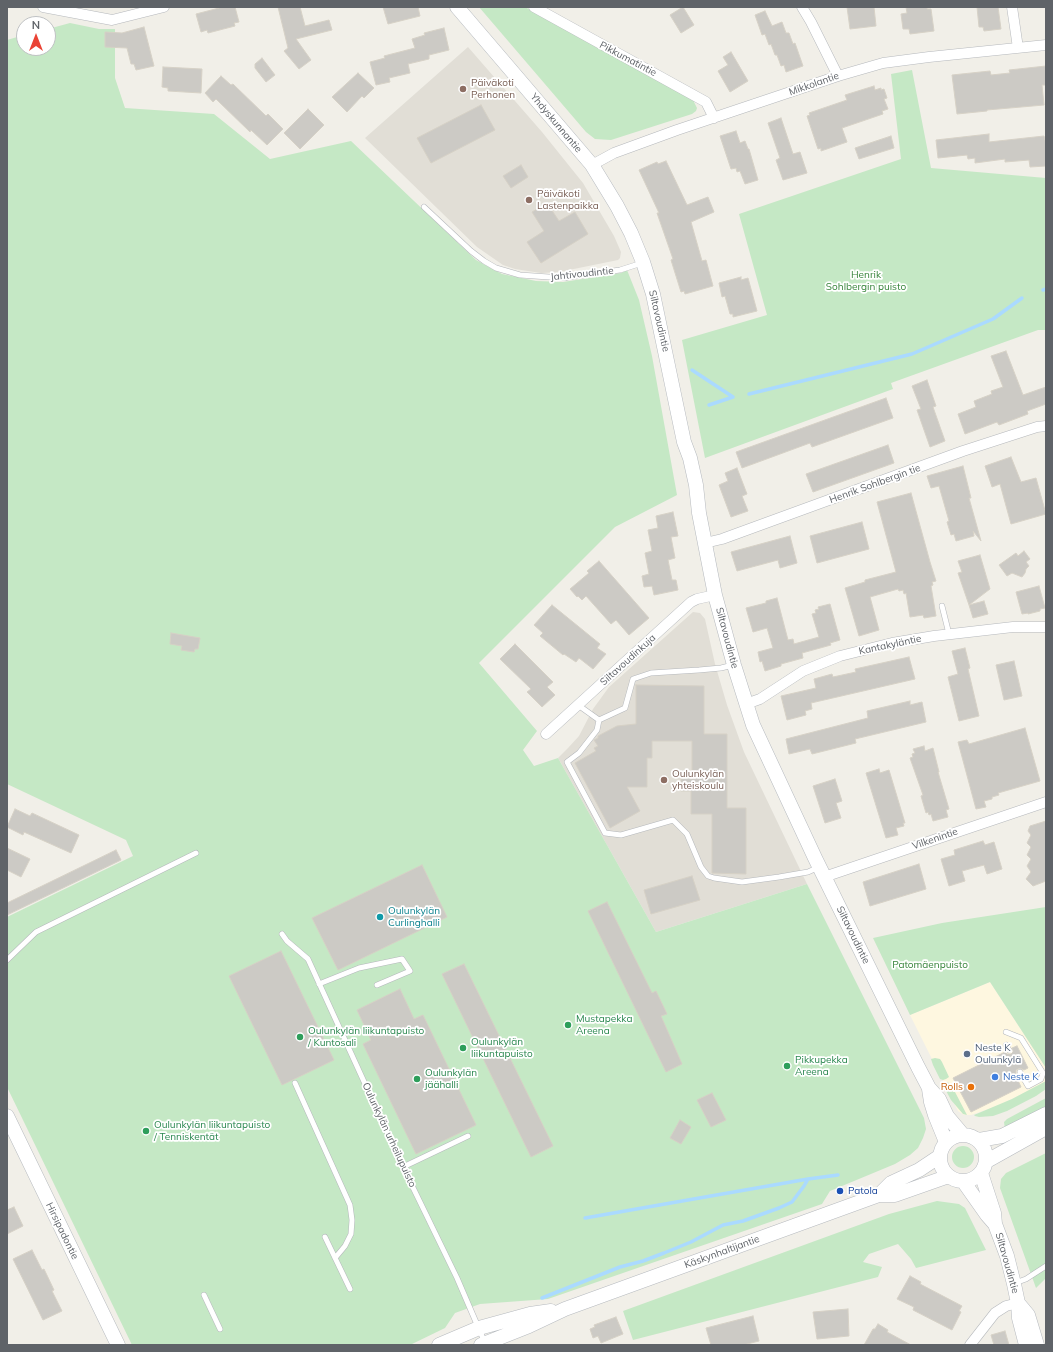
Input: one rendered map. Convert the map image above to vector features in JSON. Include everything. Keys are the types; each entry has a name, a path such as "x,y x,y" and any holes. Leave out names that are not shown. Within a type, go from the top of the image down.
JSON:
{"main road":[{"name":"Yhdyskunnantie","path":"461,8 592,165"},
{"name":"Siltavoudintie","path":"592,165 617,206 643,262 653,294 684,442 690,458 696,485 699,513 715,595 746,704 765,752 822,872 929,1088 933,1108 946,1142"},
{"name":"Siltavoudintie","path":"929,1088 939,1099 947,1116 963,1134"},
{"path":"979,1140 1002,1136 1046,1114"},
{"name":"Hirsipadontie","path":"7,1116 118,1345"},
{"path":"984,1167 985,1148 979,1140 972,1136 963,1134 953,1137 946,1142 942,1148 940,1156 942,1168 949,1176 956,1180 963,1181 973,1179 984,1167 1046,1128"},
{"name":"Käskynhaltijantie","path":"879,1195 891,1183 919,1170 940,1156"},
{"name":"Siltavoudintie","path":"984,1167 995,1224 1007,1256 1018,1303 1019,1318 1026,1345"},
{"name":"Käskynhaltijantie","path":"483,1344 529,1326 565,1309 879,1195 895,1195 949,1176"},
{"name":"Siltavoudintie","path":"963,1181 986,1215 995,1224"},
{"name":"Siltavoudintie","path":"1018,1303 1028,1315 1037,1345"},
{"name":"Käskynhaltijantie","path":"439,1345 454,1337 479,1328 530,1314 565,1309"}],"street":[{"path":"43,7 112,20 164,7"},
{"name":"Pikkumatintie","path":"534,7 706,102 714,118"},
{"path":"802,7 838,76"},
{"path":"1012,7 1018,48"},
{"name":"Mikkolantie","path":"592,165 614,153 714,118 838,76 884,63 1046,45"},
{"name":"Henrik Sohlbergin tie","path":"705,543 729,537 963,451 1017,433 1046,426"},
{"name":"Siltavoudinkuja","path":"546,734 691,602 715,595"},
{"name":"Kantakyläntie","path":"746,704 760,699 803,671 840,656 892,643 948,634 1013,627 1046,627"},
{"name":"Vilkenintie","path":"822,872 1046,802"},
{"path":"970,1345 995,1313 1006,1306 1018,1303"}],"lane":[{"name":"Jahtivoudintie","path":"424,207 471,251 484,261 496,268 520,275 548,278 574,277 620,270 643,262"},
{"path":"942,606 948,634"},
{"path":"599,720 625,708 633,679 651,673 721,668 734,665"},
{"path":"578,705 599,720"},
{"path":"599,720 597,730 579,753 567,762 605,832 621,835 673,820 687,834 701,867 708,876 714,878 742,882 808,872 822,872"},
{"path":"7,960 36,932 196,853"},
{"name":"Oulunkylän urheilupuisto","path":"282,934 287,941 308,959 403,1167 457,1278 479,1328 483,1344"},
{"path":"319,984 359,968 402,959 410,971 377,985"},
{"path":"1006,1032 1021,1038 1043,1073 1040,1079 1028,1086 1020,1072"},
{"path":"295,1083 350,1205 352,1220 351,1234 345,1246 335,1258"},
{"path":"403,1167 468,1136"},
{"path":"325,1237 350,1289"},
{"path":"1014,1284 1026,1279 1046,1266"},
{"path":"204,1295 220,1329"}],"shaded area":[{"path":"468,47 542,132 583,183 614,236 621,252 618,260 559,272 541,273 515,269 503,265 477,247 365,138"},
{"name":"Oulunkylän yhteiskoulu","path":"693,612 700,613 705,619 715,664 727,705 744,752 807,884 656,932 558,758 579,736 593,709 609,687"},
{"path":"990,982 1046,1068 1046,1081 1043,1084 997,1106 971,1115 964,1115 958,1111 910,1015"}],"green space":[{"path":"479,7 525,7 695,101 694,102 697,108 696,111 692,114 611,140 595,139 586,132"},
{"path":"70,23 99,29 115,29 115,78 125,108 214,114 270,159 351,141 476,260 502,274 536,281 563,282 621,273 627,270 639,300 652,356 677,495 615,527 479,663 537,731 523,750 534,766 558,758 656,932 807,884 924,1118 926,1129 923,1138 918,1148 910,1155 895,1164 830,1191 822,1204 548,1299 480,1304 455,1313 445,1328 410,1345 132,1345 7,1087 7,917 133,856 126,840 7,784 7,40 16,37 16,56 56,56 56,27"},
{"name":"Henrik Sohlbergin puisto","path":"912,70 931,168 1046,178 1046,330 1038,330 891,383 893,389 705,458 682,340 767,315 739,214 901,159 891,74"},
{"name":"Patomäenpuisto","path":"1046,907 1046,1068 990,982 910,1015 873,938 942,923"},
{"path":"931,1059 940,1059 942,1062 949,1077 946,1079 940,1079"},
{"path":"1046,1081 1046,1089 1007,1111 993,1116 979,1117 974,1115 1012,1099"},
{"path":"948,1082 967,1115 963,1114 951,1100 944,1087 944,1084"},
{"path":"1046,1098 1046,1110 1005,1129 1004,1122 1007,1119"},
{"path":"963,1146 971,1149 974,1157 971,1165 963,1168 955,1165 952,1157 955,1149"},
{"path":"1046,1153 1046,1278 1036,1288 1000,1188 1001,1179 1006,1173"},
{"path":"937,1201 959,1204 965,1208 986,1250 916,1268 911,1259 898,1244 869,1254 863,1262 882,1267 878,1277 633,1340 623,1311 889,1214"}],"building":[{"path":"223,7 235,7 239,22 234,23 235,26 208,33 207,30 201,32 196,14"},
{"path":"278,7 300,7 305,26 329,20 332,30 296,39 311,60 299,69 284,51 288,48"},
{"path":"383,7 418,7 420,16 388,24"},
{"path":"683,7 694,25 681,33 670,15"},
{"path":"847,7 874,7 876,26 850,29"},
{"path":"906,7 927,7 927,9 931,9 934,31 910,34 909,29 903,29 901,14 907,13"},
{"path":"977,7 998,7 1001,29 984,31 983,27 979,27"},
{"path":"765,11 772,26 782,22 786,33 789,33 793,44 795,43 803,66 786,72 784,65 781,66 771,44 769,45 765,34 762,35 755,15"},
{"path":"144,27 154,66 136,70 134,64 131,64 127,48 105,47 105,32 122,33"},
{"path":"444,28 449,50 429,55 429,59 408,64 410,73 389,78 390,82 376,85 370,62 385,58 384,56 415,48 412,39 425,35 424,33"},
{"path":"731,52 748,81 730,92 718,71 728,65 723,57"},
{"path":"262,58 275,75 266,82 255,68 255,64"},
{"path":"1046,66 1046,85 1042,85 1044,105 957,114 952,75 990,71 991,75 1010,73 1009,70"},
{"path":"163,67 202,69 201,93 168,91 168,88 162,87"},
{"path":"358,73 374,88 364,98 362,96 347,112 332,97"},
{"path":"221,76 231,85 233,84 266,116 268,114 283,129 267,145 251,130 250,132 216,99 213,102 205,93"},
{"path":"874,86 875,90 881,88 881,90 884,89 887,98 884,99 888,109 882,111 883,114 842,128 847,142 821,151 821,148 818,149 807,116 810,115 809,113 847,100 845,95"},
{"path":"481,105 495,130 431,163 417,138"},
{"path":"308,109 324,125 300,149 284,133"},
{"path":"781,118 793,154 800,152 807,173 783,180 776,160 780,158 768,123"},
{"path":"736,131 740,143 745,141 749,149 758,180 745,184 740,171 737,172 736,168 731,169 720,136"},
{"path":"989,134 989,142 1044,136 1046,144 1046,166 1030,167 1029,160 1005,162 1005,159 975,163 975,158 968,159 967,155 938,158 936,140"},
{"path":"891,136 894,148 859,159 855,148"},
{"path":"666,161 687,205 708,197 714,212 691,222 702,261 706,260 713,286 685,294 684,291 681,292 671,260 673,259 657,213 659,213 639,170 657,162 658,164"},
{"path":"521,165 528,177 511,188 503,176"},
{"path":"547,203 559,221 575,212 588,234 541,263 527,242 544,231 532,212"},
{"path":"741,277 741,280 748,278 757,311 733,317 733,314 730,314 725,296 722,297 719,283"},
{"path":"1006,351 1023,395 1046,387 1046,404 1027,411 1028,414 999,425 997,422 965,434 958,414 976,407 974,401 992,394 991,391 1003,387 991,356"},
{"path":"927,380 936,406 933,407 945,441 930,447 917,410 921,409 912,386"},
{"path":"886,398 893,418 812,447 810,443 742,468 736,452"},
{"path":"888,445 894,463 813,492 806,474"},
{"path":"1011,457 1021,482 1036,478 1046,514 1011,524 1000,484 992,487 985,466"},
{"path":"963,466 971,498 969,498 981,541 973,531 974,536 956,541 954,534 951,535 947,522 949,521 939,486 931,488 927,476"},
{"path":"737,468 747,494 742,496 748,511 731,517 719,485 728,481 725,473"},
{"path":"911,493 936,581 932,582 933,585 931,586 936,616 924,618 923,615 910,617 906,593 904,594 903,590 899,591 898,589 870,597 879,630 859,636 845,588 865,582 865,580 896,572 877,502"},
{"path":"673,512 678,536 671,537 675,558 668,560 672,580 676,580 678,590 654,595 652,586 644,587 642,576 649,574 645,553 652,551 648,530 658,528 656,516"},
{"path":"862,522 869,549 817,563 810,536"},
{"path":"790,536 797,563 780,568 778,560 737,571 731,552"},
{"path":"1024,551 1030,559 1026,562 1029,566 1025,573 1022,577 1012,573 1007,576 999,565 1016,553 1018,556"},
{"path":"980,555 990,589 969,605 958,573 962,572 958,561"},
{"path":"599,561 649,618 629,635 616,620 611,624 586,596 582,600 570,589 589,573 587,571"},
{"path":"1039,586 1045,608 1040,609 1040,611 1022,614 1016,592"},
{"path":"777,598 788,640 793,639 794,644 819,637 812,614 816,613 815,610 819,609 818,607 830,604 840,640 830,643 831,645 802,653 803,658 781,664 781,666 765,671 762,661 760,662 758,652 773,648 767,628 753,632 746,608 766,603 766,601"},
{"path":"984,601 988,614 973,618 969,605"},
{"path":"552,605 600,644 597,648 606,654 593,669 579,658 576,662 564,654 563,655 540,636 543,633 534,625"},
{"path":"171,633 200,638 198,649 195,649 194,652 181,650 182,646 170,644"},
{"path":"515,644 553,682 547,687 555,695 542,707 527,692 531,689 500,659"},
{"path":"965,648 970,668 968,669 979,716 959,721 948,677 958,674 952,651"},
{"path":"909,657 915,679 811,703 812,709 805,711 806,715 787,720 781,696 816,688 814,679 832,674 833,677 856,672 855,669"},
{"path":"1014,661 1022,696 1004,700 996,665"},
{"path":"636,685 704,686 704,734 727,734 727,808 746,808 746,874 712,873 712,814 691,814 691,791 681,791 681,774 692,774 692,741 652,741 652,758 647,758 647,787 627,787 640,811 610,828 575,763 596,751 594,748 598,746 594,740 598,738 598,736 617,726 636,724"},
{"path":"910,701 910,705 922,702 926,722 855,739 856,743 812,754 810,749 789,754 786,739 868,718 867,711"},
{"path":"1025,728 1040,781 998,793 999,795 992,797 992,799 984,801 986,807 976,809 958,742 967,740 969,744"},
{"path":"924,746 925,751 933,748 938,772 949,809 946,810 948,817 933,821 931,814 929,815 928,812 926,813 921,796 923,795 910,758 913,757 912,754 915,753 913,749"},
{"path":"879,769 880,773 889,770 905,823 903,823 904,826 896,828 898,835 886,838 866,773"},
{"path":"835,779 842,801 836,803 841,818 825,823 813,786"},
{"path":"15,809 30,816 32,813 79,835 71,853 24,832 23,835 7,827"},
{"path":"1046,821 1046,881 1033,886 1026,879 1031,872 1027,866 1031,859 1027,855 1031,847 1027,843 1031,835 1028,831 1030,826"},
{"path":"983,841 985,845 994,842 1002,869 987,874 984,865 962,871 965,881 949,886 941,859 955,855 954,850"},
{"path":"7,848 30,859 21,877 7,870"},
{"path":"116,850 121,860 7,915 7,903"},
{"path":"919,864 926,889 870,906 863,882"},
{"name":"Oulunkylän Curlinghalli","path":"422,865 447,917 338,970 312,918"},
{"path":"692,876 700,900 651,914 644,890"},
{"path":"607,902 652,993 656,991 667,1014 661,1016 682,1064 666,1072 588,911"},
{"path":"281,951 334,1060 282,1085 229,976"},
{"path":"464,964 553,1146 531,1157 442,974"},
{"name":"Oulunkylän jäähalli","path":"400,989 414,1019 423,1015 476,1125 416,1154 363,1044 371,1040 357,1010"},
{"path":"1017,1046 1028,1068 1024,1070 1020,1068 1016,1070 1015,1074 1021,1087 971,1112 953,1078 1005,1052 1007,1054 1011,1054 1013,1052 1012,1048"},
{"path":"712,1093 726,1120 711,1127 697,1100"},
{"path":"680,1120 691,1127 681,1144 670,1138"},
{"path":"14,1207 23,1226 7,1234 7,1210"},
{"path":"32,1250 42,1270 44,1269 54,1290 52,1291 62,1311 43,1320 13,1259"},
{"path":"910,1276 921,1282 920,1284 962,1306 959,1311 961,1312 952,1330 913,1310 914,1307 897,1299"},
{"path":"848,1309 849,1336 817,1339 813,1312"},
{"path":"753,1316 759,1341 743,1345 711,1345 706,1328"},
{"path":"616,1317 623,1334 601,1343 598,1336 593,1338 590,1329 595,1327 594,1325"},
{"path":"878,1324 888,1330 887,1332 911,1345 864,1345 873,1329 875,1329"},
{"path":"1005,1331 1009,1345 994,1345 991,1335"}],"waterway":[{"path":"749,394 912,354 993,319 1022,298"},
{"path":"692,370 733,397"},
{"path":"709,405 733,397"},
{"path":"585,1218 838,1175"},
{"path":"542,1298 620,1267 643,1261 664,1253 691,1242 723,1225 743,1221 779,1208 792,1202 808,1179"}],"place":[{"name":"Päiväkoti Perhonen","path":"463,89"},
{"name":"Päiväkoti Lastenpaikka","path":"529,200"},
{"name":"Oulunkylän yhteiskoulu","path":"664,780"},
{"name":"Oulunkylän Curlinghalli","path":"380,917"},
{"name":"Mustapekka Areena","path":"568,1025"},
{"name":"Oulunkylän liikuntapuisto / Kuntosali","path":"300,1037"},
{"name":"Oulunkylän liikuntapuisto","path":"463,1048"},
{"name":"Neste K Oulunkylä","path":"967,1054"},
{"name":"Pikkupekka Areena","path":"787,1066"},
{"name":"Neste K","path":"995,1077"},
{"name":"Oulunkylän jäähalli","path":"417,1079"},
{"name":"Rolls","path":"971,1087"},
{"name":"Oulunkylän liikuntapuisto / Tenniskentät","path":"146,1131"},
{"name":"Patola","path":"840,1191"}]}
